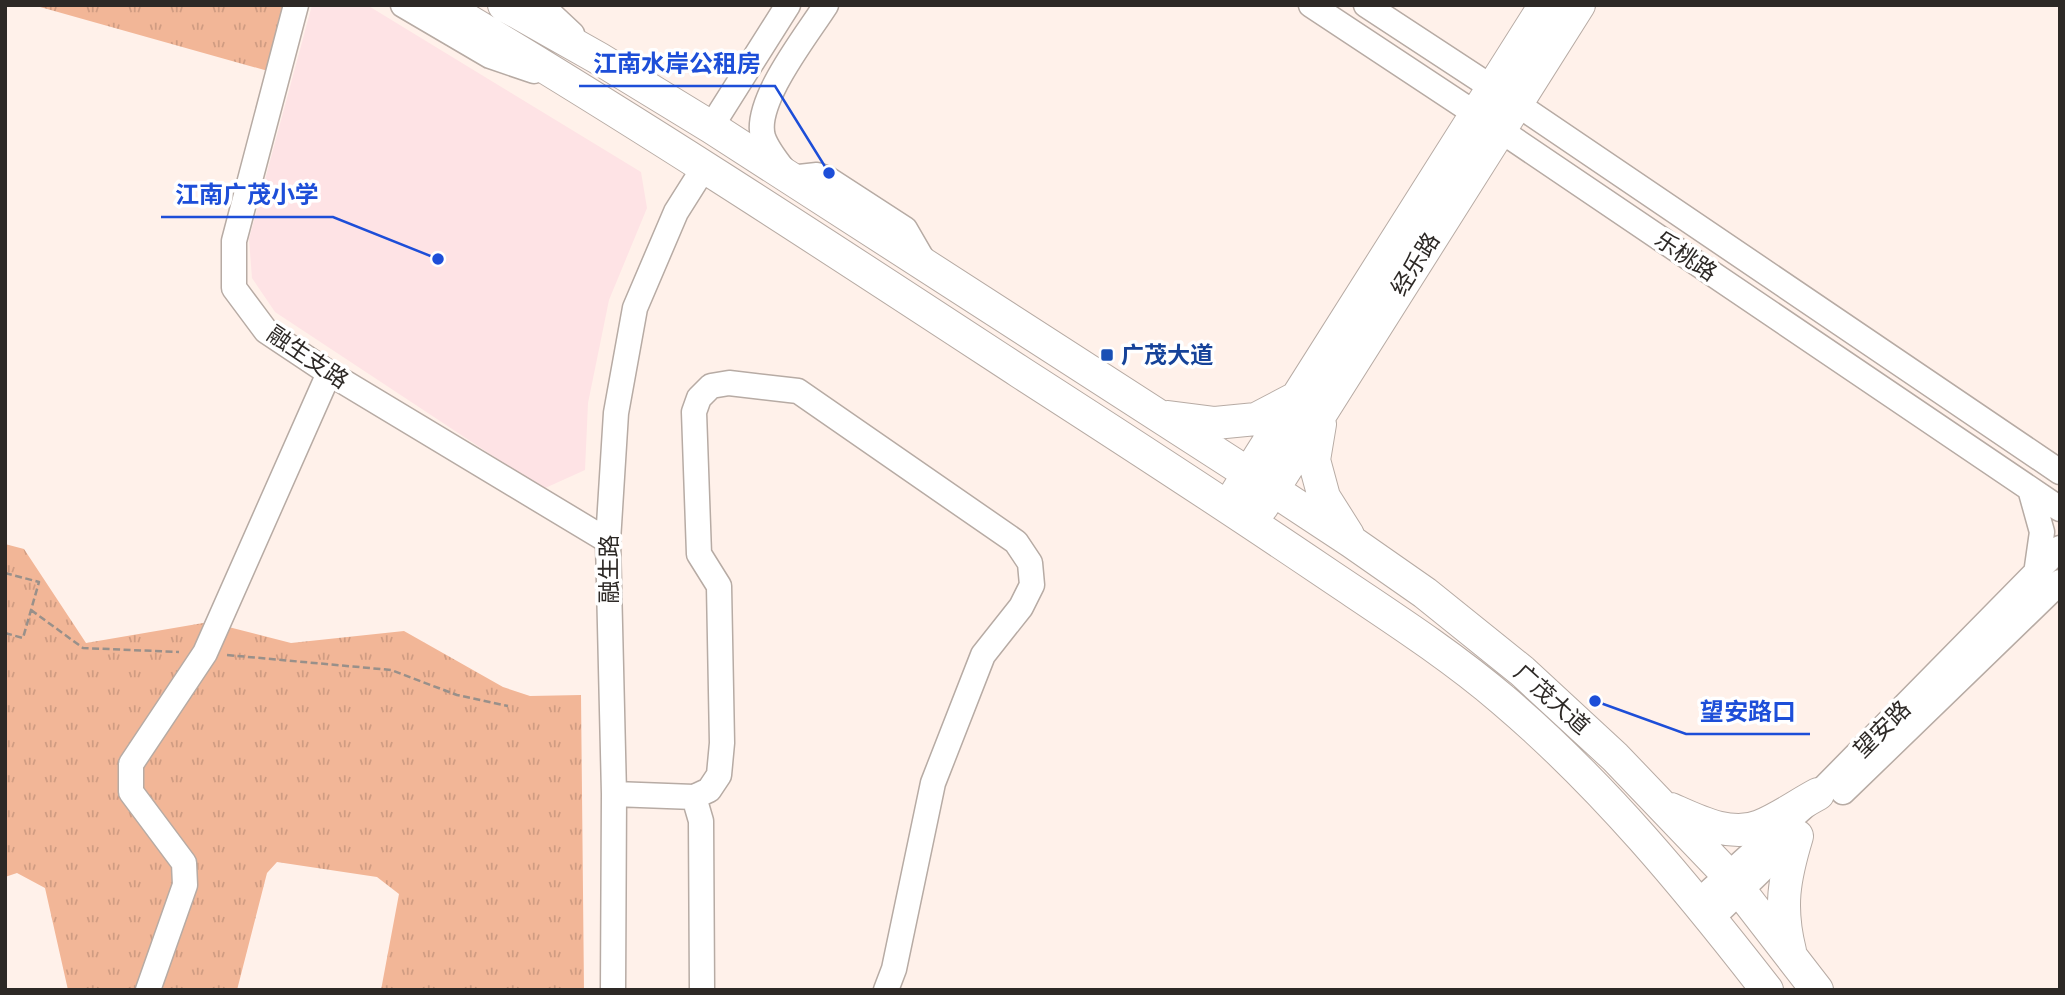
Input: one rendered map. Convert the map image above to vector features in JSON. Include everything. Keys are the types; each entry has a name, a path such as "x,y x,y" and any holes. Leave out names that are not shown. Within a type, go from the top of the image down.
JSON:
{"main road":[{"name":"广茂大道","path":"442,5 705,166 1240,515 1406,627 1501,698 1595,787 1705,910 1767,990"},
{"name":"广茂大道","path":"504,5 711,127 1261,482 1446,609 1522,671 1615,757 1734,883 1816,990"},
{"name":"经乐路","path":"1496,109 1545,5"},
{"name":"经乐路","path":"1240,515 1496,109 1579,5"},
{"path":"1024,374 1044,376 1049,373 1054,359 1044,342"},
{"path":"1158,415 1215,423 1256,419 1309,405 1314,460 1324,497 1352,542"},
{"path":"1660,804 1718,827 1739,830 1759,827 1818,794"},
{"path":"1791,956 1783,924 1785,876 1797,836"}],"street":[{"name":"融生支路","path":"296,5 234,241 234,289 266,331 329,373 607,541"},
{"name":"广茂大道","path":"403,5 490,56 578,86"},
{"name":"广茂大道","path":"541,5 598,58"},
{"path":"711,127 788,5"},
{"path":"790,178 770,151 763,137 761,122 769,94 826,5"},
{"name":"乐桃路","path":"1311,5 1496,109 2056,467"},
{"name":"乐桃路","path":"1366,5 1496,109 2060,509"},
{"name":"融生路","path":"613,990 614,794 607,541 616,412 635,308 676,212 705,166"},
{"path":"148,990 185,885 184,863 131,792 131,764 205,653 329,373"},
{"path":"614,794 694,797 709,790 719,775 722,743 719,586 699,554 696,536 694,412 699,398 711,386 729,383 798,391 1016,542 1030,563 1032,585 1021,607 983,655 933,783 894,969 886,990"},
{"path":"2030,489 2042,532 2036,575"},
{"name":"望安路","path":"1705,910 2060,548"},
{"name":"望安路","path":"1734,883 1797,836 2060,582"},
{"path":"694,797 701,821 702,990"}],"path":[{"path":"5,572 39,582 23,638 5,633"},
{"path":"31,610 83,648 205,653 391,670 457,695 508,706"}],"shaded area":[{"path":"312,5 367,5 641,172 647,208 609,300 588,403 585,470 543,489 275,312 252,278 249,239"}],"green space":[{"path":"33,5 287,5 268,71"},
{"path":"5,544 24,549 86,643 209,622 291,643 404,631 503,687 530,696 581,695 584,990 381,990 399,894 377,877 277,862 267,873 237,990 68,990 45,888 17,873 5,877"}],"place":[{"name":"江南水岸公租房","path":"829,173"},
{"name":"江南广茂小学","path":"438,259"},
{"name":"广茂大道","path":"1107,355"},
{"name":"望安路口","path":"1595,701"}]}
